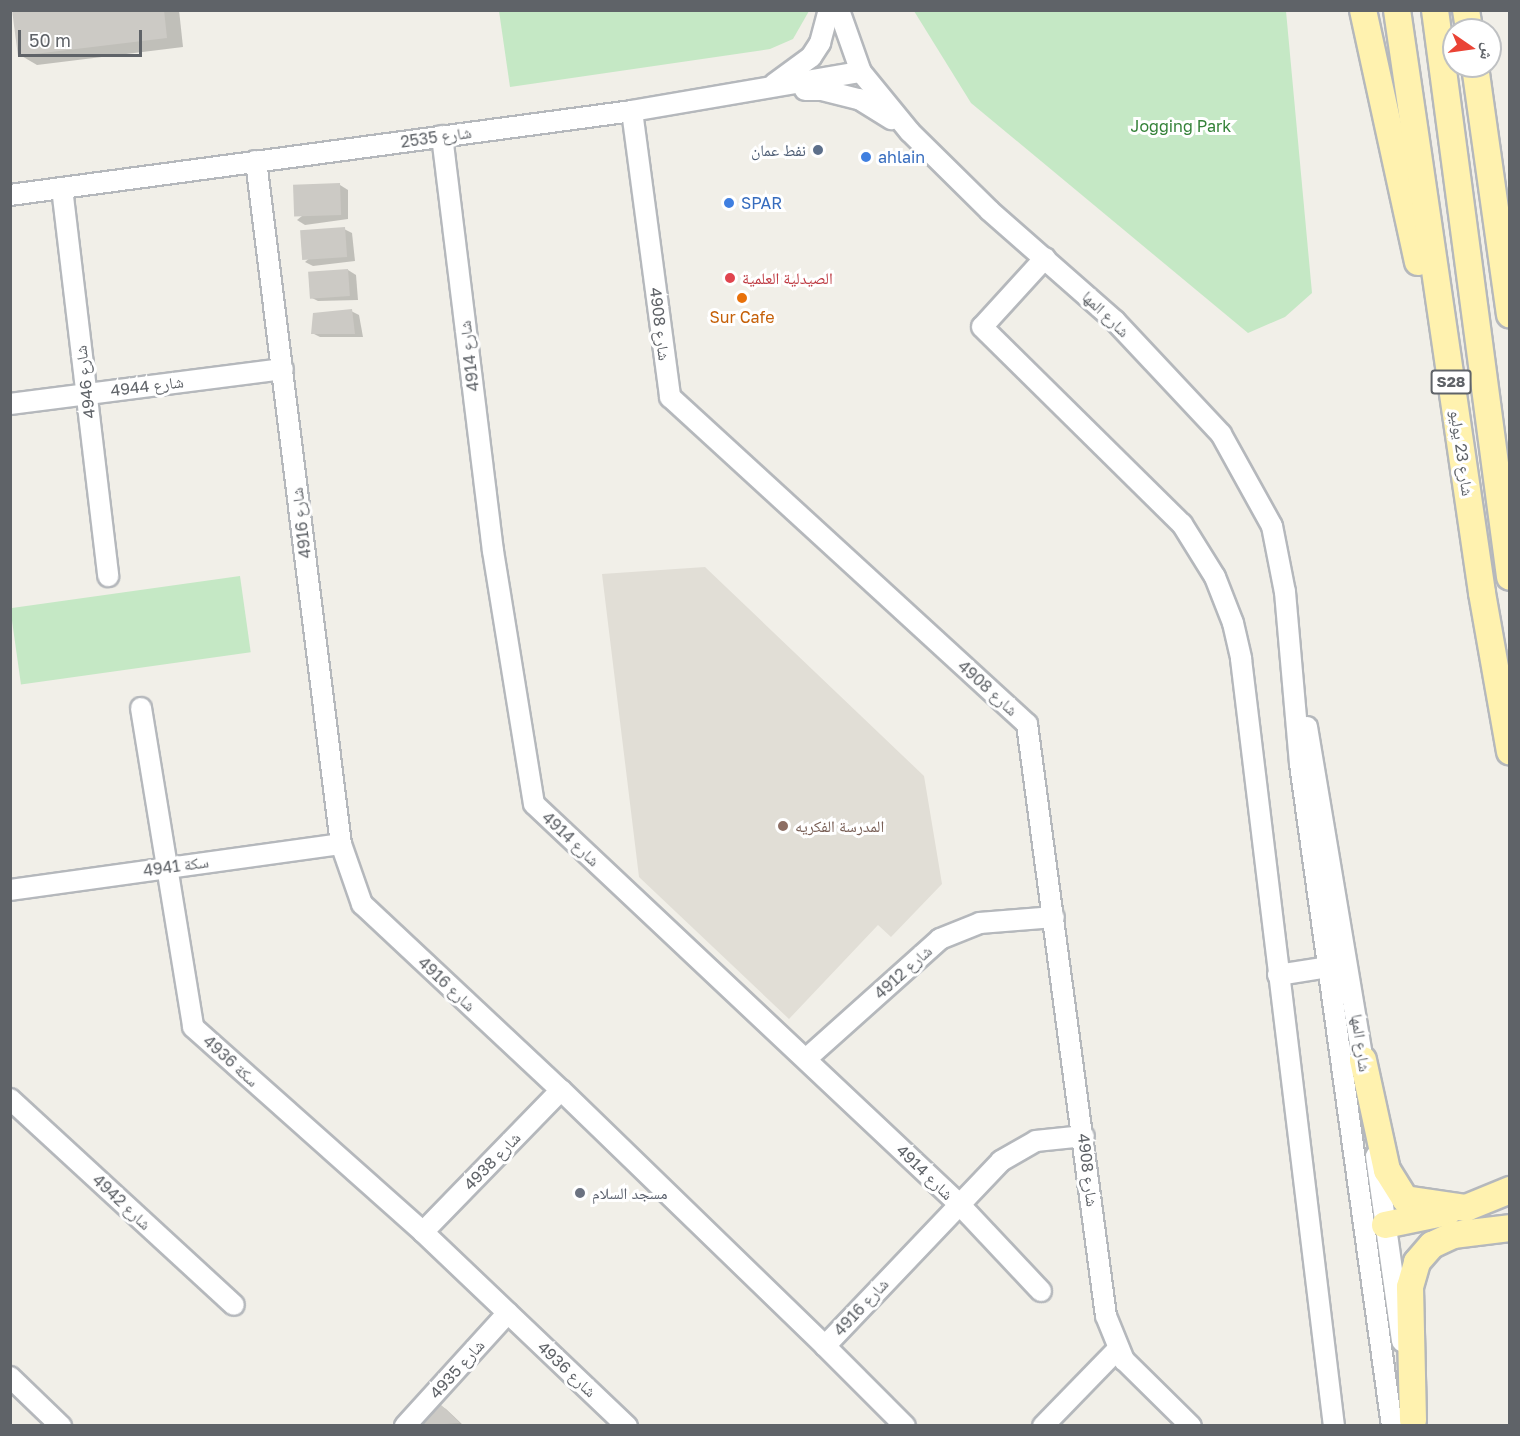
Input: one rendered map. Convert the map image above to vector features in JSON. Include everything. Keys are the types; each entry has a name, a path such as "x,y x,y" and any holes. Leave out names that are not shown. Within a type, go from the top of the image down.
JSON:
{"main road":[{"path":"1363,10 1459,434"},
{"name":"شارع 23 يوليو","path":"1397,10 1459,434 1509,752"},
{"name":"شارع 23 يوليو","path":"1435,10 1509,577"},
{"path":"1477,78 1509,315"},
{"path":"1509,550 1509,571"},
{"path":"1363,1060 1387,1170 1395,1189 1405,1199 1466,1208"},
{"path":"1385,1225 1466,1208 1509,1190"},
{"path":"1385,1225 1399,1234 1416,1237 1509,1228"},
{"path":"1406,1424 1410,1287 1417,1262 1432,1245 1453,1235"}],"street":[{"path":"763,90 811,57 820,43 829,10"},
{"name":"شارع المها","path":"839,10 861,72 910,132 990,211 1115,321 1221,434 1272,526 1285,592 1300,764 1369,1251 1406,1424"},
{"name":"2535 شارع","path":"10,195 632,111 861,72"},
{"path":"763,90 840,93 867,103 910,132"},
{"name":"4908 شارع","path":"632,111 670,397 1027,724 1084,1136 1106,1316 1118,1349 1141,1379 1191,1425"},
{"name":"4914 شارع","path":"442,136 493,551 534,804 958,1203 1041,1291"},
{"name":"4916 شارع","path":"256,162 341,844 362,904 561,1090 825,1346 958,1203 1001,1161 1024,1146 1049,1137 1084,1136"},
{"name":"4946 شارع","path":"62,188 108,576"},
{"path":"1045,258 982,327 1182,524 1215,577 1241,659 1334,1425"},
{"name":"4944 شارع","path":"10,404 283,369"},
{"name":"شارع المها","path":"1292,663 1315,763 1363,1060 1385,1225 1406,1424"},
{"name":"سكة 4936","path":"141,708 164,868 193,1027 423,1233 508,1313"},
{"name":"سكة 4941","path":"10,890 341,844"},
{"name":"4912 شارع","path":"806,1059 940,939 980,923 1054,917"},
{"path":"1278,975 1329,967"},
{"name":"شارع 4938","path":"423,1233 561,1090"},
{"name":"4942 شارع","path":"10,1099 234,1305"},
{"path":"1353,1142 1373,1206 1385,1225 1369,1251"},
{"name":"4935 شارع","path":"405,1425 508,1313"},
{"name":"4936 شارع","path":"508,1313 627,1425"},
{"path":"825,1346 905,1425"},
{"path":"1043,1425 1118,1349"},
{"path":"10,1377 61,1425"}],"shaded area":[{"name":"المدرسة الفكريه","path":"705,567 924,776 942,884 891,937 878,925 789,1019 639,877 602,574"}],"green space":[{"path":"499,10 809,11 793,39 770,49 510,87"},
{"name":"Jogging Park","path":"914,11 1286,11 1312,293 1285,317 1248,333 971,103"},
{"path":"240,576 251,652 21,685 10,608"}],"building":[{"path":"12,10 164,10 167,38 18,56"},
{"path":"340,183 341,215 294,217 293,185"},
{"path":"345,227 347,257 302,260 300,230"},
{"path":"348,269 350,296 310,299 308,272"},
{"path":"352,309 355,334 311,334 313,313"},
{"path":"438,1402 460,1423 416,1426"}],"place":[{"name":"نفط عمان","path":"818,150"},
{"name":"ahlain","path":"866,157"},
{"name":"SPAR","path":"729,203"},
{"name":"الصيدلية العلمية","path":"730,278"},
{"name":"Sur Cafe","path":"742,298"},
{"name":"المدرسة الفكريه","path":"783,826"},
{"name":"مسجد السلام","path":"580,1193"}]}
